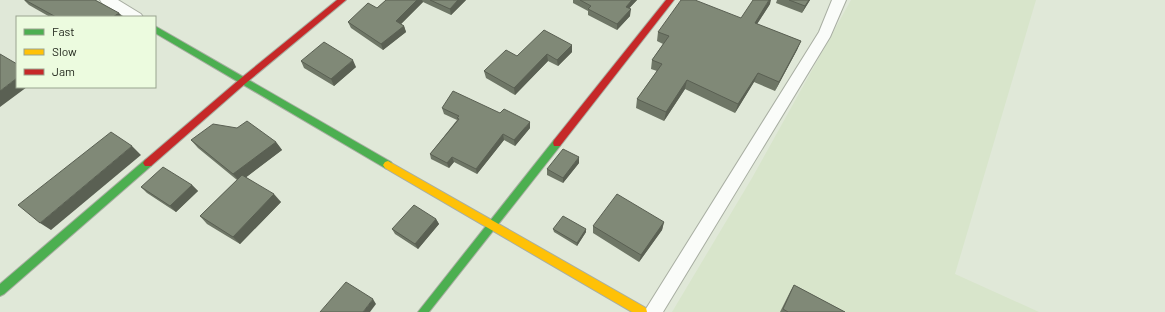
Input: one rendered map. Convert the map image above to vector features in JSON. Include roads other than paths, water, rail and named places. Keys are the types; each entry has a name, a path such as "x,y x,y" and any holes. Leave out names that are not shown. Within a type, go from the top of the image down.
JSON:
{"street":[{"path":"107,0 134,16"},
{"path":"0,291 243,81 342,0"},
{"path":"423,312 670,0"},
{"path":"653,312 825,33 839,0"},
{"path":"156,30 642,312"}]}
